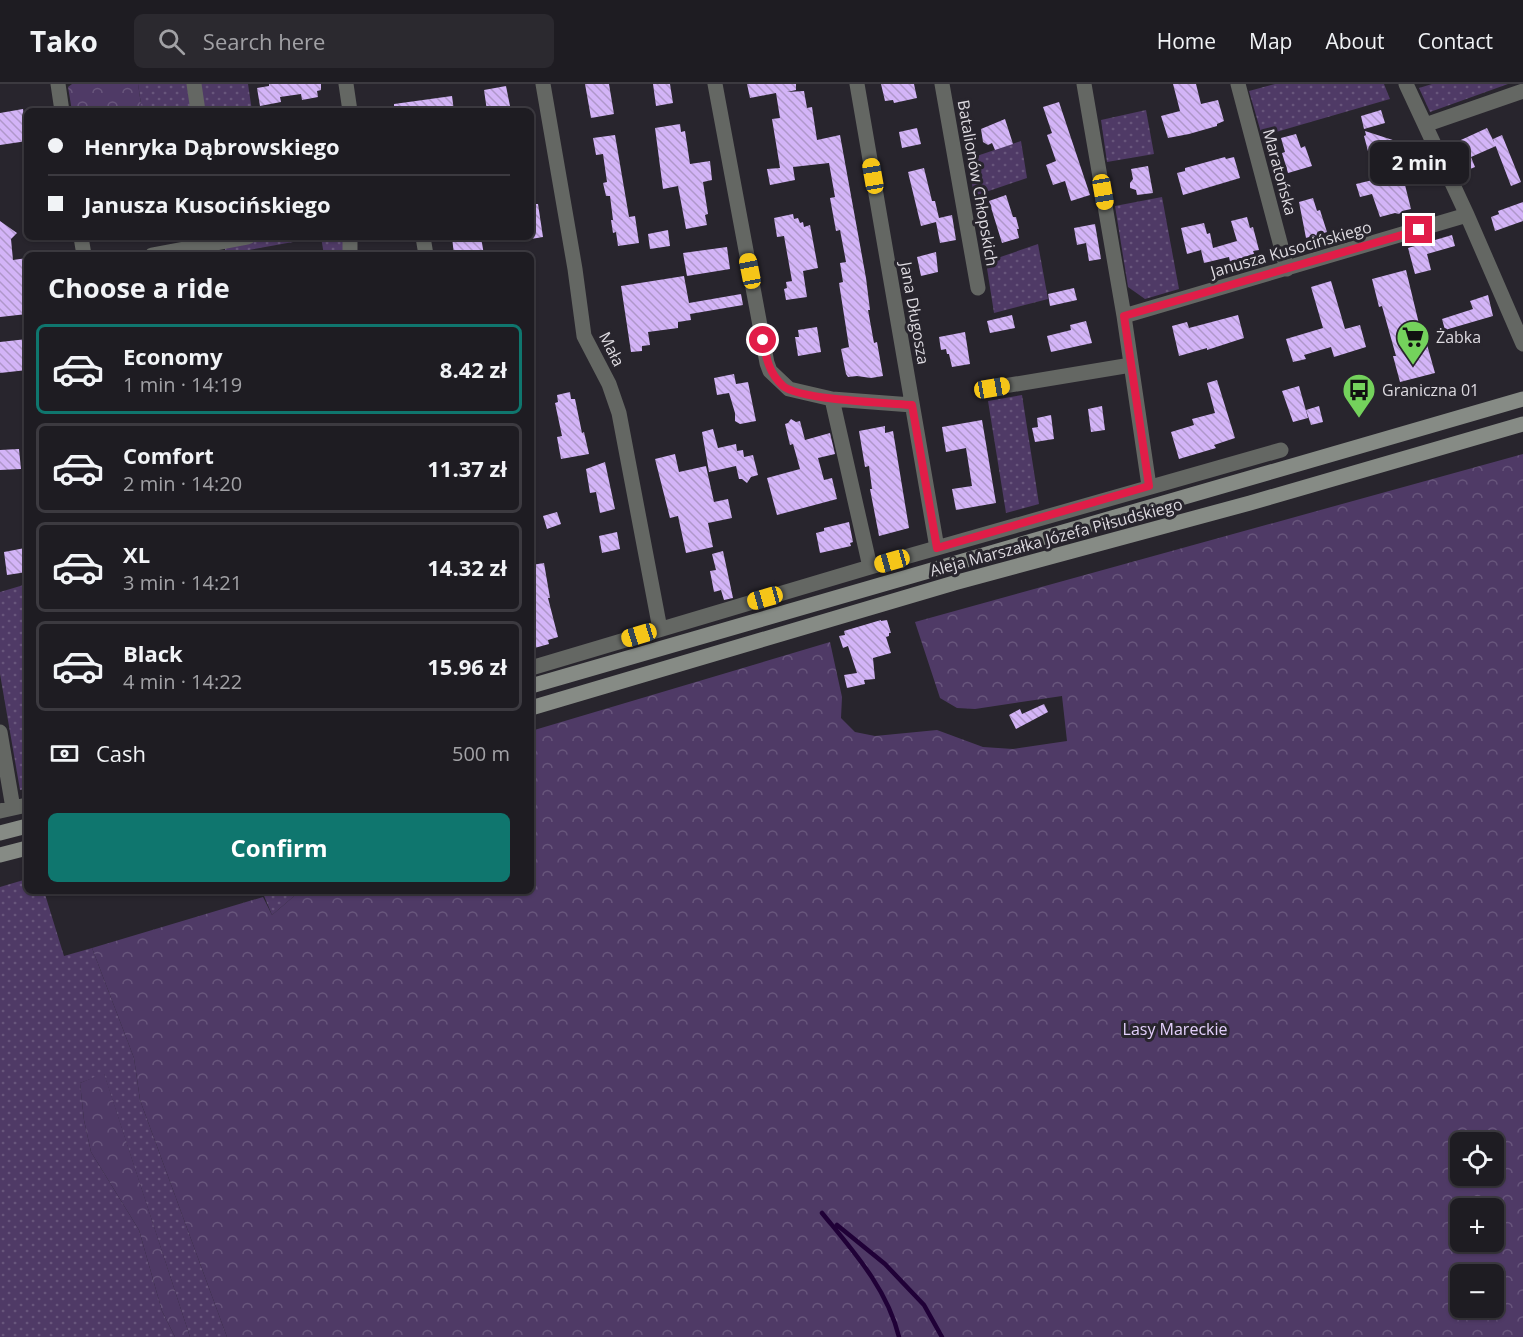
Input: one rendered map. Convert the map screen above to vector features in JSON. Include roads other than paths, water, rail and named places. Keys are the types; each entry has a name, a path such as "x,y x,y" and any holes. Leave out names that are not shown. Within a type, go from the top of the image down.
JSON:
{"main road":[{"name":"Aleja Marszałka Józefa Piłsudskiego","path":"534,685 1523,399"},
{"name":"Aleja Marszałka Józefa Piłsudskiego","path":"534,707 954,583 1281,494 1523,424"},
{"path":"0,832 24,827"},
{"path":"0,855 24,849"}],"street":[{"path":"58,84 62,108"},
{"path":"194,84 198,108"},
{"path":"346,84 350,108"},
{"name":"Mała","path":"543,84 575,269 584,336 609,384 619,413 660,629"},
{"path":"715,84 770,371 789,389 832,399 912,405"},
{"name":"Jana Długosza","path":"857,84 937,548"},
{"name":"Batalionów Chłopskich","path":"942,84 978,288"},
{"path":"1084,84 1124,316 1149,486"},
{"name":"Maratońska","path":"1238,84 1287,269"},
{"path":"1406,84 1467,215 1523,344"},
{"path":"1425,125 1523,91"},
{"name":"Janusza Kusocińskiego","path":"1124,316 1467,215"},
{"path":"172,252 237,240"},
{"path":"992,388 1131,365"},
{"path":"832,399 870,567"},
{"path":"534,667 870,567 1281,450"},
{"path":"0,732 13,808"}],"waterway":[{"path":"822,1213 878,1286 894,1319 899,1337"},
{"path":"837,1225 885,1264 924,1305 942,1337"}],"place":[{"name":"Żabka","path":"1413,366"},
{"name":"Graniczna 01","path":"1359,419"}],"park label":[{"name":"Lasy Mareckie","path":"1175,1029"}]}
